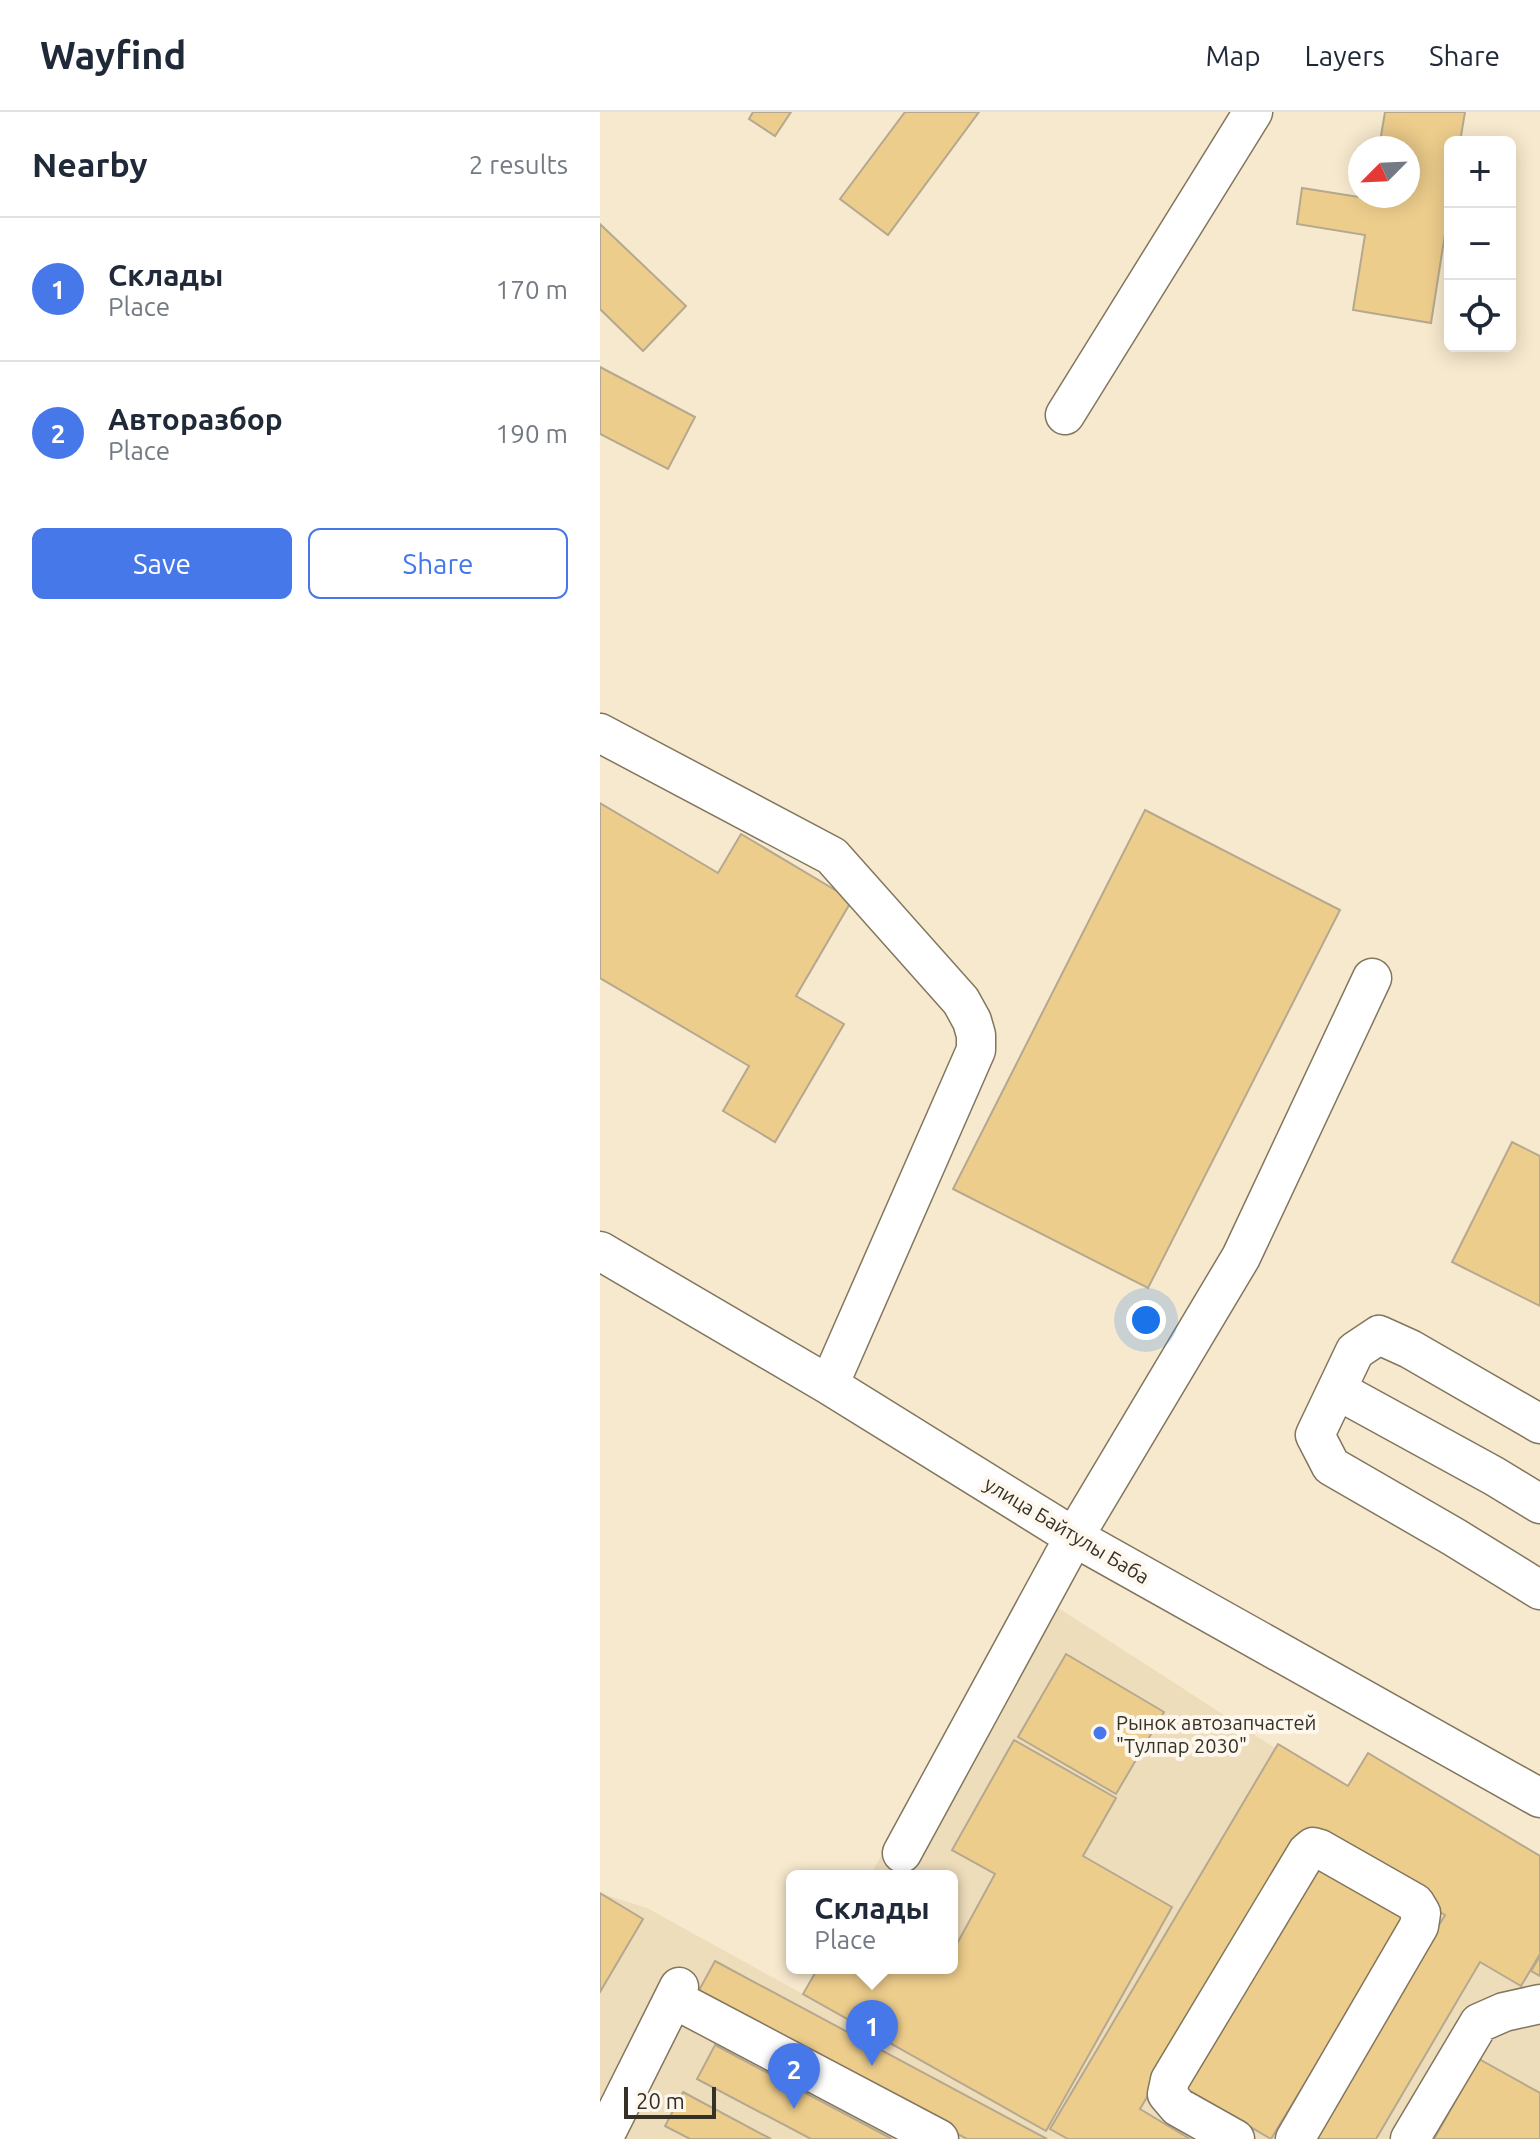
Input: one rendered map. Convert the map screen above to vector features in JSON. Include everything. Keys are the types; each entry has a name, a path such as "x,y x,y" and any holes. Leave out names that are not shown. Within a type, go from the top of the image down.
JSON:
{"street":[{"path":"1065,415 1253,112"},
{"path":"600,733 832,856 934,969 961,1001 972,1021 976,1050 829,1385"},
{"path":"902,1853 1074,1537 1241,1257 1372,978"},
{"name":"улица Байтулы Баба","path":"600,1251 829,1385 1074,1537 1538,1791"},
{"path":"1540,1424 1410,1349 1379,1335 1355,1351 1315,1435 1331,1466 1540,1590"},
{"path":"1337,1390 1540,1504"},
{"path":"1235,2139 1178,2107 1167,2094 1170,2080 1307,1852 1313,1847 1415,1903 1421,1913 1419,1926 1295,2139"},
{"path":"603,2139 676,1993 939,2139"},
{"path":"1410,2139 1479,2023 1504,2012 1540,2004"}],"shaded area":[{"name":"Рынок автозапчастей \"Тулпар 2030\"","path":"1029,1589 1540,1919 1540,2139 600,2139 600,1893 647,1908 803,1994 815,1974 958,1974 958,1870 873,1870"}],"building":[{"path":"753,112 791,112 775,136 749,119"},
{"path":"905,112 979,112 888,235 840,199"},
{"path":"1385,112 1465,112 1461,136 1444,136 1444,240 1431,323 1353,310 1365,235 1297,224 1302,188 1348,195 1348,208 1420,208 1420,136 1381,136"},
{"path":"600,224 686,306 643,351 600,309"},
{"path":"600,367 695,417 668,469 600,434"},
{"path":"600,803 718,873 741,834 852,900 796,996 844,1024 775,1142 723,1111 749,1066 600,978"},
{"path":"1145,810 1340,910 1148,1288 953,1189"},
{"path":"1512,1142 1540,1156 1540,1306 1452,1262"},
{"path":"1066,1654 1164,1712 1116,1794 1018,1737"},
{"path":"1014,1740 1116,1798 1083,1856 1172,1907 1046,2131 803,1994 815,1974 958,1974 958,1942 995,1874 952,1850"},
{"path":"1278,1744 1348,1786 1368,1753 1540,1856 1540,1954 1521,1986 1480,1962 1376,2139 1313,2139 1445,1915 1304,1831 1140,2109 1190,2139 1068,2139 1050,2129"},
{"path":"1319,1856 1410,1910 1271,2139 1183,2087"},
{"path":"600,1893 643,1919 600,1992"},
{"path":"1540,1956 1540,1976 1531,1971"},
{"path":"715,1961 1047,2139 967,2139 697,1994"},
{"path":"715,2045 892,2139 811,2139 697,2079"},
{"path":"1479,2059 1540,2093 1540,2139 1434,2139"},
{"path":"683,2092 771,2139 690,2139 665,2126"}],"place":[{"name":"Рынок автозапчастей \"Тулпар 2030\"","path":"1100,1733"},
{"name":"Склады","path":"872,2066"},
{"name":"Авторазбор","path":"794,2109"}]}
